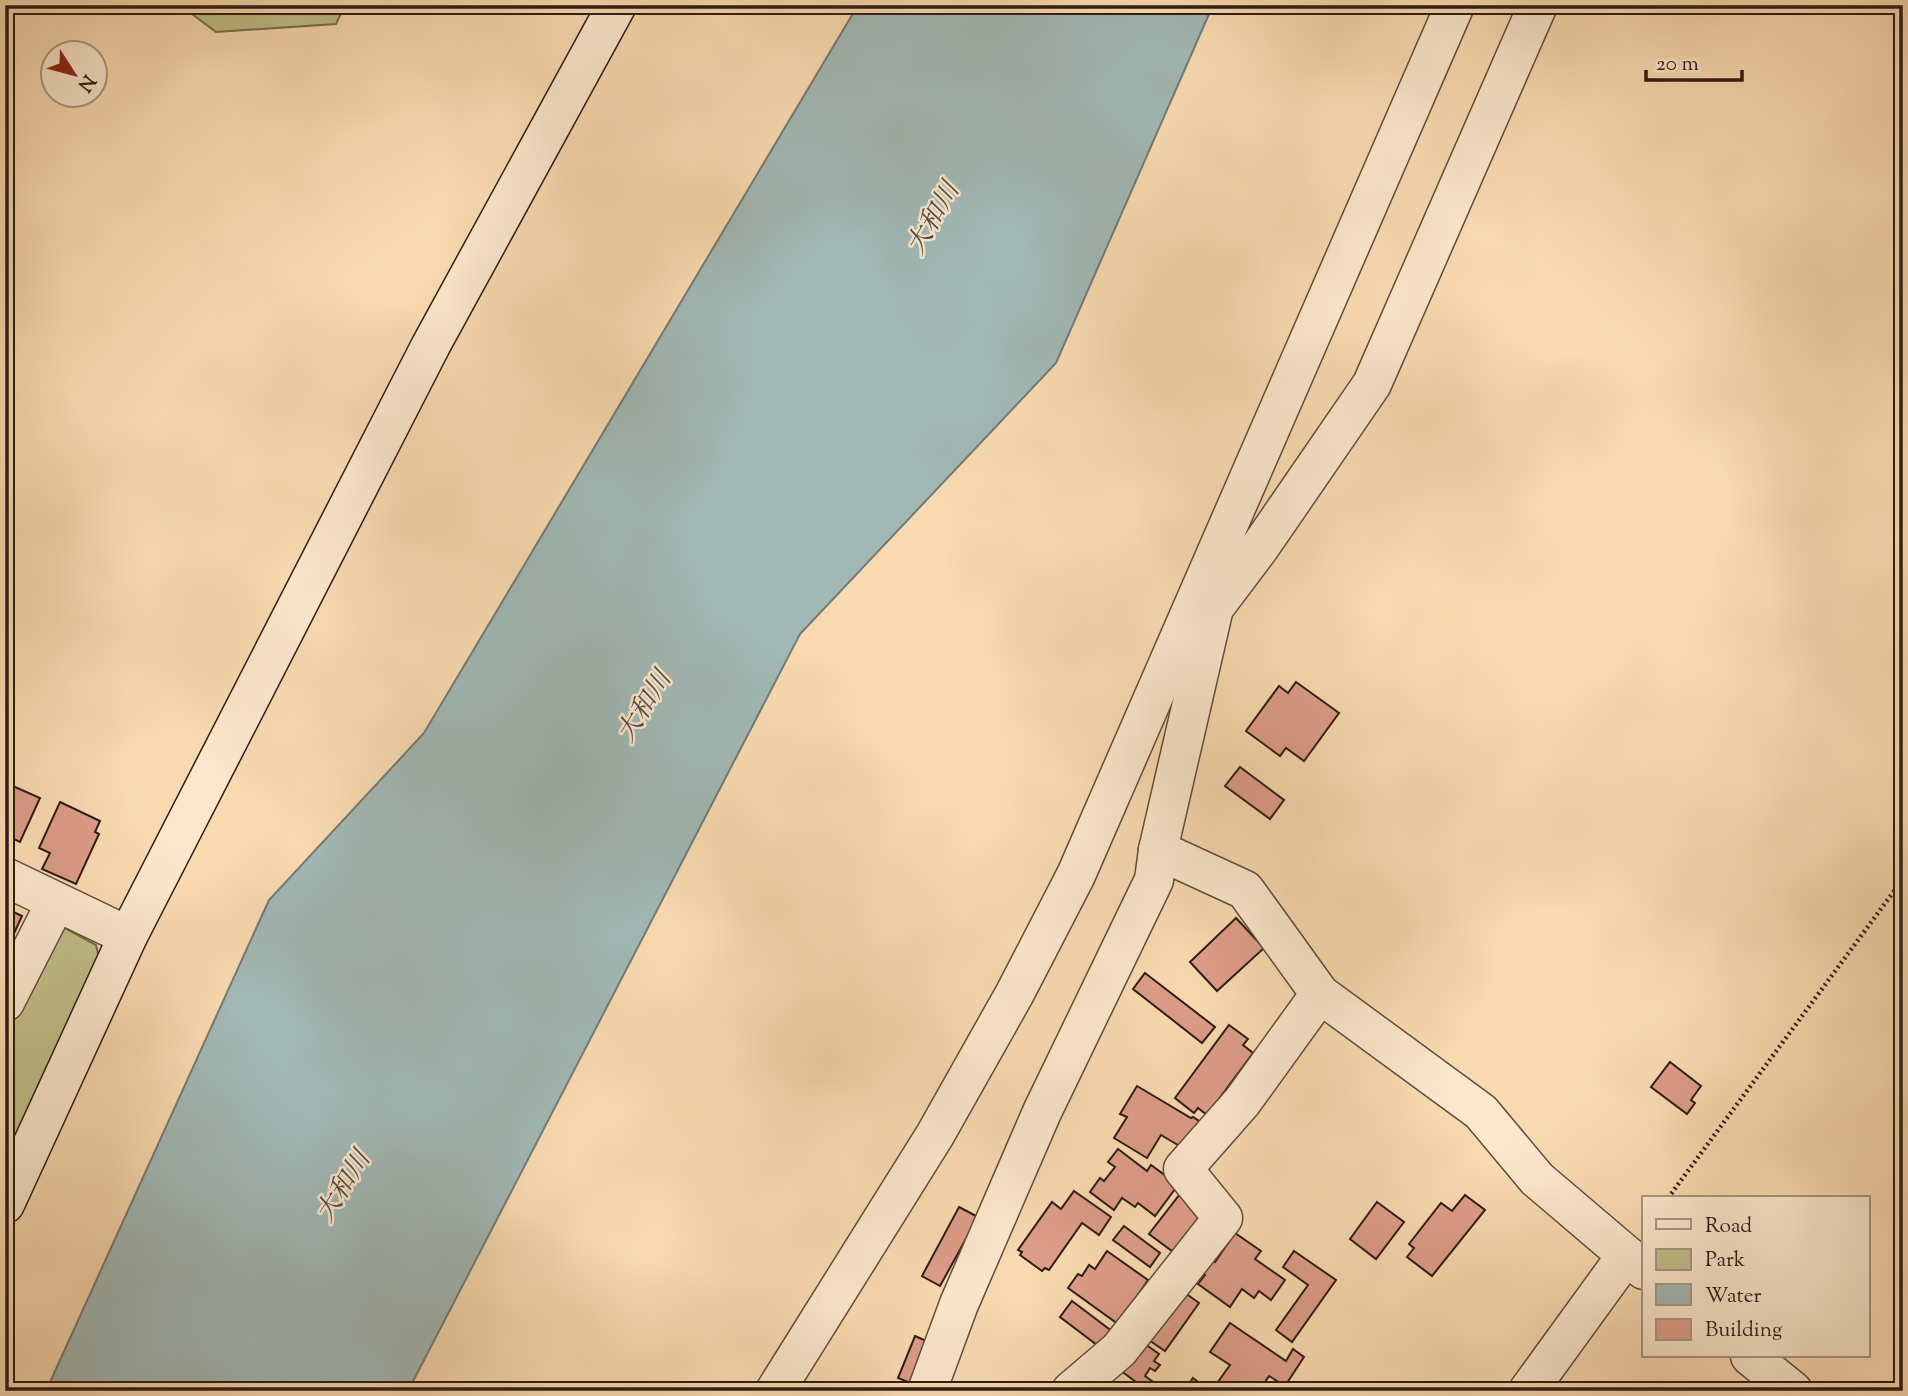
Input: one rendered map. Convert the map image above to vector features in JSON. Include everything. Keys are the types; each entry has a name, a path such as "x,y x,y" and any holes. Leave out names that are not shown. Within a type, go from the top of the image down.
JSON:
{"street":[{"path":"5,1204 128,936 431,345 617,5"},
{"path":"775,1391 935,1135 1015,993 1076,875 1204,605 1455,5"},
{"path":"930,1391 928,1388 959,1304 1042,1112 1154,880 1204,605 1260,547 1373,384 1538,5"},
{"path":"1158,850 1245,890 1321,994 1482,1112 1537,1179 1635,1263 1528,1391"},
{"path":"5,877 128,936"},
{"path":"5,1002 56,902"},
{"path":"1071,1391 1119,1350 1223,1217 1182,1169 1242,1102 1321,994"},
{"path":"1752,1358 1793,1391"}],"path":[{"path":"1669,1196 1903,879"}],"green space":[{"path":"180,5 345,5 336,24 216,32"},
{"path":"56,923 96,945 99,958 5,1163 5,1037"}],"water":[{"name":"大和川","path":"858,5 1213,5 1056,363 800,634 408,1391 46,1391 269,900 424,733"}],"building":[{"path":"1296,682 1339,713 1304,761 1286,748 1280,756 1246,731 1279,686 1288,693"},
{"path":"1240,767 1284,800 1270,819 1225,786"},
{"path":"6,783 40,798 20,842 5,835"},
{"path":"60,802 100,821 95,832 99,834 76,884 42,869 50,853 39,848"},
{"path":"5,908 22,916 5,953"},
{"path":"1236,918 1264,948 1217,991 1190,962"},
{"path":"1145,973 1215,1027 1202,1043 1133,989"},
{"path":"1229,1025 1248,1039 1243,1045 1253,1053 1207,1115 1198,1108 1194,1113 1175,1098"},
{"path":"1670,1062 1701,1086 1691,1100 1695,1103 1687,1114 1651,1087"},
{"path":"1137,1086 1199,1121 1183,1148 1161,1135 1147,1158 1114,1138 1127,1117 1120,1114"},
{"path":"1118,1149 1147,1171 1151,1165 1178,1185 1155,1216 1138,1203 1135,1207 1122,1198 1114,1210 1090,1192 1100,1178 1104,1181 1115,1167 1108,1162"},
{"path":"1074,1191 1111,1217 1099,1235 1082,1223 1049,1270 1045,1268 1042,1271 1020,1255 1022,1252 1018,1250 1052,1202 1061,1209"},
{"path":"1180,1194 1207,1214 1176,1254 1149,1234"},
{"path":"1465,1195 1485,1210 1432,1276 1407,1257 1414,1248 1409,1244 1441,1203 1452,1211"},
{"path":"1377,1202 1404,1222 1376,1259 1350,1239"},
{"path":"959,1207 978,1217 940,1286 922,1276"},
{"path":"1124,1226 1160,1253 1150,1267 1113,1240"},
{"path":"1235,1233 1261,1251 1255,1259 1285,1280 1271,1300 1259,1291 1254,1298 1242,1289 1230,1307 1198,1284 1205,1275 1199,1271 1208,1257 1215,1262"},
{"path":"1107,1251 1148,1280 1118,1324 1068,1288 1078,1274 1082,1276 1089,1265 1095,1269"},
{"path":"1294,1251 1336,1280 1292,1342 1276,1330 1308,1285 1283,1267"},
{"path":"1181,1290 1199,1303 1165,1351 1146,1338"},
{"path":"1072,1301 1117,1335 1105,1351 1060,1317"},
{"path":"1230,1323 1286,1361 1293,1349 1304,1357 1285,1386 1269,1376 1259,1391 1222,1391 1215,1386 1230,1365 1210,1352"},
{"path":"915,1336 931,1343 915,1385 898,1378"},
{"path":"1141,1341 1159,1354 1154,1361 1160,1365 1155,1371 1150,1368 1145,1376 1166,1391 1148,1391 1120,1370"},
{"path":"1193,1378 1210,1391 1184,1391"}]}
